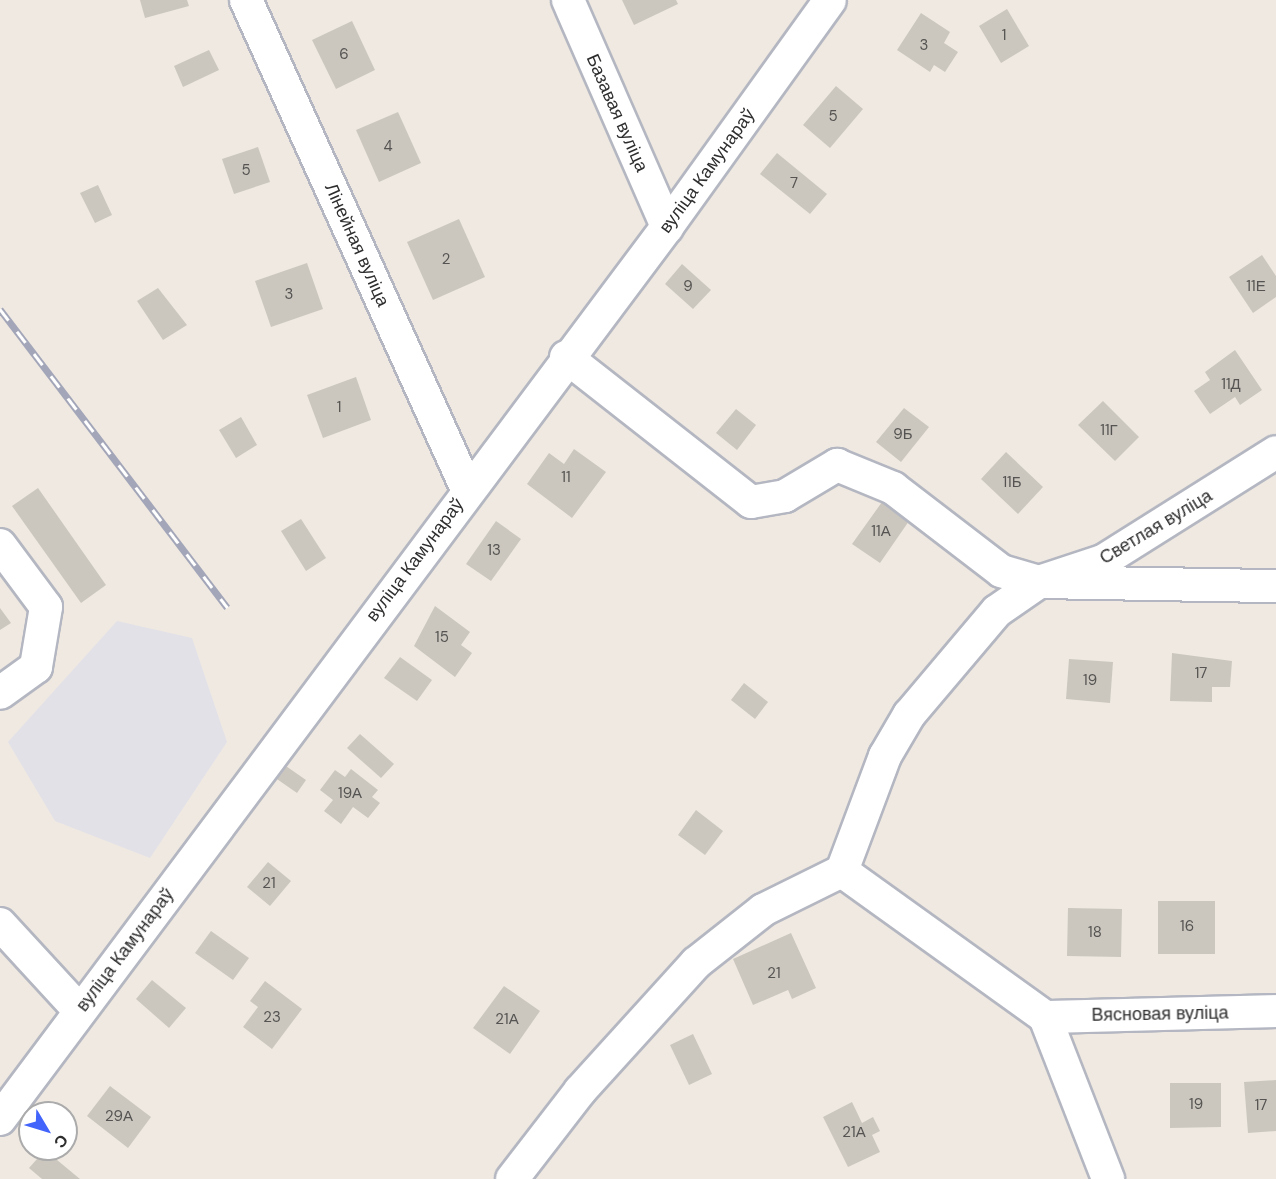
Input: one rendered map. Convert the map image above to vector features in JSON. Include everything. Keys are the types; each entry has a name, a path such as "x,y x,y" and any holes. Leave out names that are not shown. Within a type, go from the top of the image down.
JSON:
{"street":[{"name":"Лінейная вуліца","path":"246,0 467,489"},
{"name":"Базавая вуліца","path":"568,0 667,227"},
{"name":"вуліца Камунараў","path":"0,1119 467,489 667,227 830,0"},
{"path":"566,357 751,502 785,496 837,465 893,488 1001,572 1039,582 1276,585"},
{"name":"Светлая вуліца","path":"842,871 885,756 909,715 997,611 1039,582 1103,561 1276,452"},
{"path":"0,545 46,607 36,667 0,693"},
{"path":"512,1179 580,1091 696,963 763,910 842,871 1045,1017 1108,1179"},
{"path":"0,924 80,1011"},
{"name":"Вясновая вуліца","path":"1045,1017 1276,1011"}],"shaded area":[{"path":"117,621 192,638 227,742 150,858 55,821 8,742"}],"building":[{"path":"140,0 187,0 189,6 145,18"},
{"path":"622,0 676,0 678,4 634,25"},
{"path":"1007,9 1029,46 1001,63 979,26"},
{"path":"921,13 950,32 944,43 958,52 945,72 934,65 930,72 897,50"},
{"path":"352,21 375,70 336,89 312,40"},
{"path":"209,50 219,70 183,87 174,66"},
{"path":"836,86 863,109 830,148 803,125"},
{"path":"398,112 421,163 379,182 356,130"},
{"path":"258,147 270,182 234,194 222,159"},
{"path":"777,153 827,194 810,214 760,174"},
{"path":"98,185 112,215 95,223 80,193"},
{"path":"459,219 485,277 433,300 407,242"},
{"path":"1262,255 1276,276 1276,297 1253,313 1229,277"},
{"path":"307,263 323,309 271,327 255,281"},
{"path":"682,264 711,290 693,309 665,284"},
{"path":"158,288 187,325 163,340 137,301"},
{"path":"1235,350 1262,390 1240,405 1235,397 1210,414 1194,391 1210,380 1205,372"},
{"path":"356,377 371,420 323,438 307,395"},
{"path":"1103,401 1139,437 1115,461 1078,425"},
{"path":"904,408 929,427 901,462 876,442"},
{"path":"736,409 756,425 737,450 716,433"},
{"path":"241,417 257,445 236,458 219,430"},
{"path":"574,449 606,472 572,518 527,484 549,453 564,464"},
{"path":"1006,452 1043,487 1018,514 981,479"},
{"path":"38,488 106,585 81,603 12,506"},
{"path":"882,502 909,521 880,563 852,544"},
{"path":"301,519 326,558 306,571 281,531"},
{"path":"496,521 521,539 491,581 466,564"},
{"path":"435,606 470,632 461,645 472,653 455,677 414,646"},
{"path":"0,608 11,623 0,630"},
{"path":"1172,653 1232,661 1230,687 1212,687 1212,702 1170,701"},
{"path":"400,657 432,680 417,701 384,678"},
{"path":"1069,659 1113,662 1110,703 1066,699"},
{"path":"744,683 768,702 755,719 731,700"},
{"path":"360,734 394,764 381,778 347,748"},
{"path":"283,764 306,780 297,793 274,777"},
{"path":"351,769 378,790 372,797 380,803 368,818 353,807 341,824 324,811 333,800 320,790 335,770 345,777"},
{"path":"696,810 723,831 705,855 678,835"},
{"path":"268,862 291,881 270,906 247,887"},
{"path":"1158,901 1215,901 1215,954 1158,954"},
{"path":"1068,908 1122,909 1121,957 1067,956"},
{"path":"211,931 249,958 233,980 195,953"},
{"path":"791,933 816,988 792,999 788,990 753,1005 733,959"},
{"path":"152,980 186,1008 169,1028 136,999"},
{"path":"265,981 302,1009 272,1049 243,1027 258,1007 250,1001"},
{"path":"504,986 540,1011 510,1054 473,1028"},
{"path":"693,1034 712,1074 689,1085 670,1045"},
{"path":"1276,1080 1276,1131 1248,1133 1244,1082"},
{"path":"1170,1083 1221,1083 1221,1127 1170,1128"},
{"path":"110,1086 151,1117 128,1148 87,1116"},
{"path":"852,1102 862,1123 873,1117 880,1131 872,1135 880,1152 848,1167 823,1117"},
{"path":"35,1161 58,1161 80,1179 42,1179 29,1168"}],"railway":[{"path":"0,309 227,607"}]}
